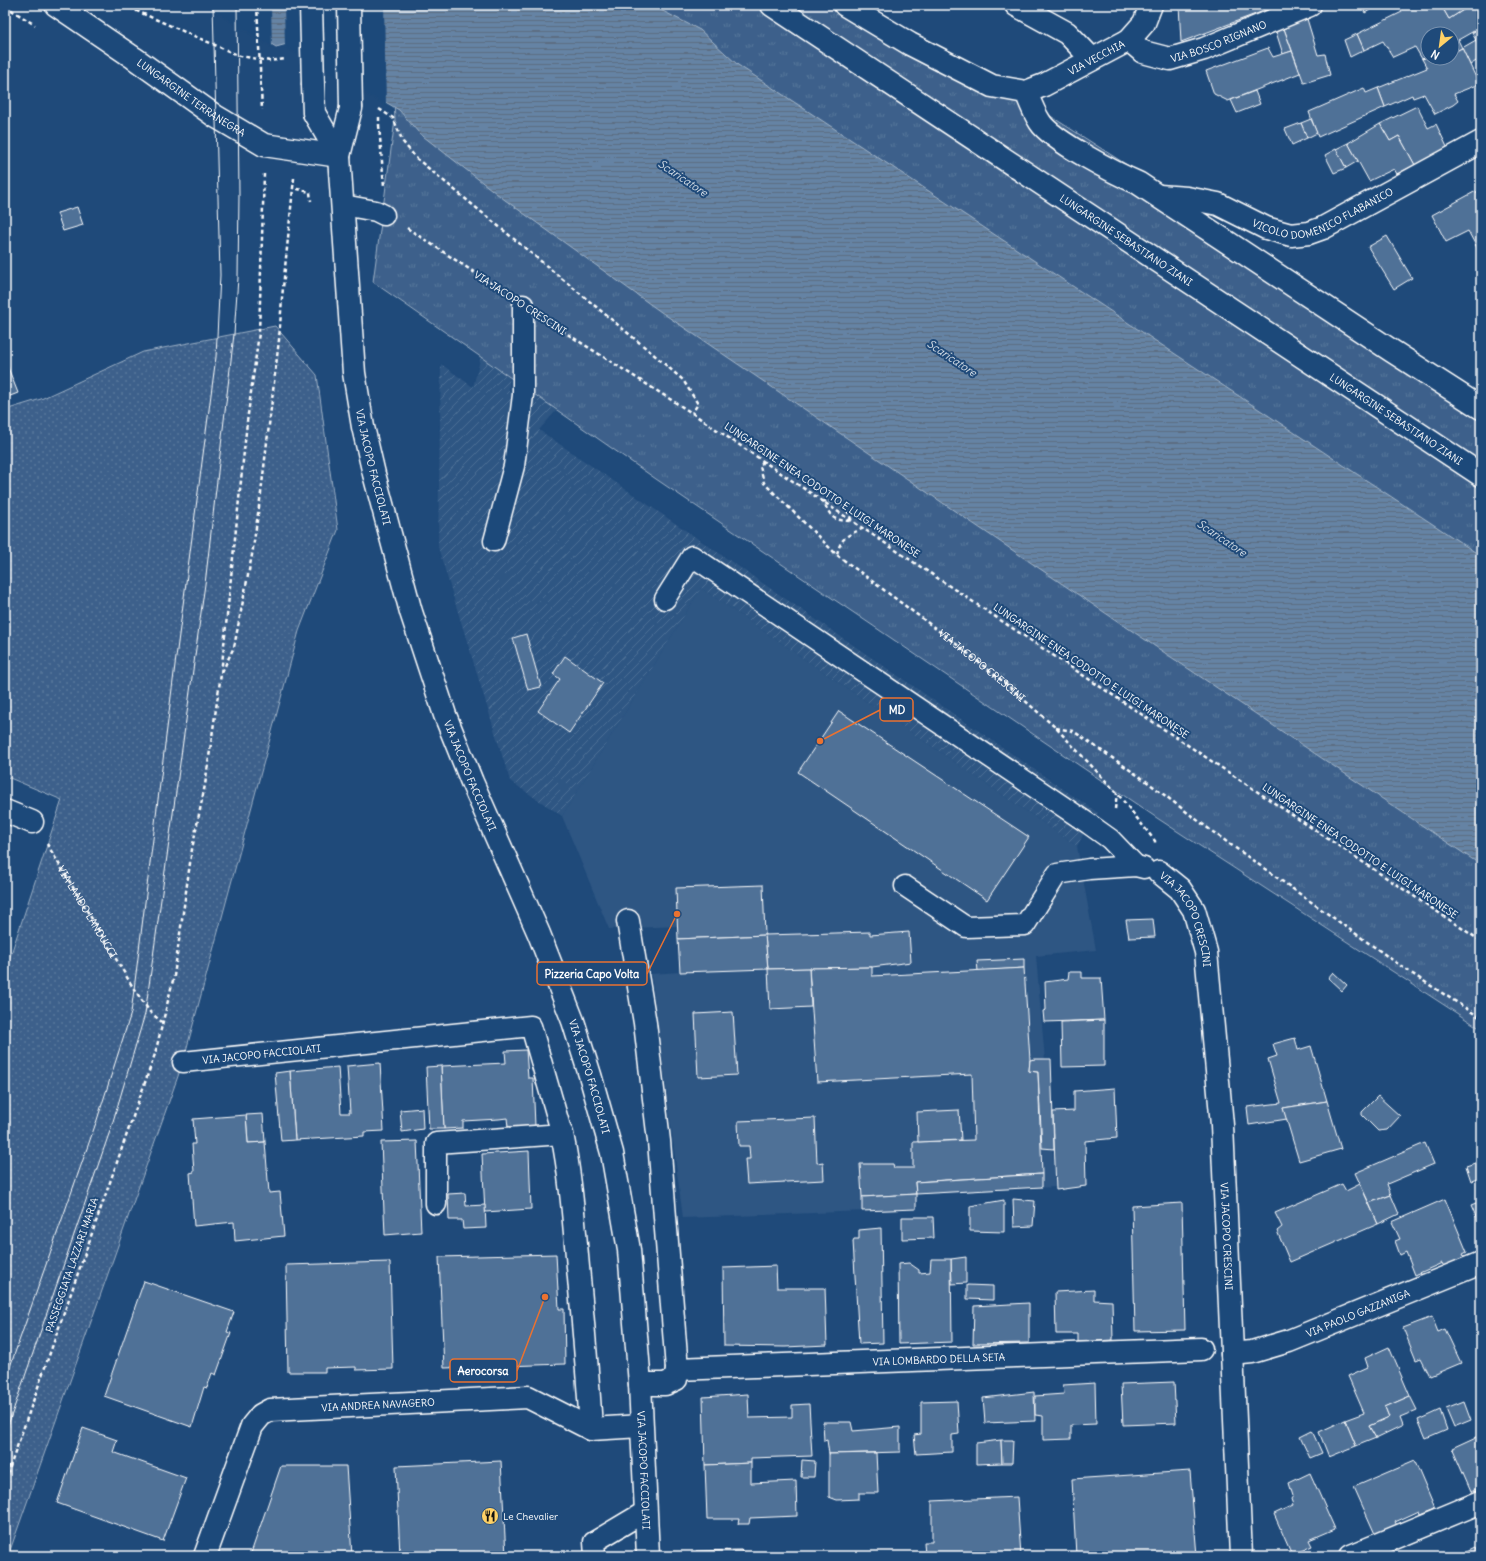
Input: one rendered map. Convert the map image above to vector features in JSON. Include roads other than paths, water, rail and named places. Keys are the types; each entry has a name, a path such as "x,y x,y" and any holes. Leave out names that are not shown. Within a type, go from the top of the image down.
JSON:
{"street":[{"name":"LUNGARGINE TERRANEGRA","path":"56,5 215,116 264,145 340,156"},
{"path":"311,5 314,113 340,156"},
{"path":"340,156 351,108 349,5"},
{"name":"LUNGARGINE SEBASTIANO ZIANI","path":"772,5 1481,475"},
{"path":"845,5 910,44 992,86 1026,92 1040,123 1054,135 1079,152 1122,176 1138,183 1372,339 1481,408"},
{"path":"1016,5 1067,33 1092,59"},
{"name":"VIA VECCHIA","path":"1026,92 1044,85 1129,40 1144,23 1151,5"},
{"name":"VIA BOSCO RIGNANO","path":"1129,40 1143,52 1170,59 1204,49 1310,5"},
{"name":"VICOLO DOMENICO FLABANICO","path":"1158,196 1187,198 1218,204 1266,228 1291,235 1309,233 1323,228 1481,142"},
{"name":"VIA JACOPO FACCIOLATI","path":"340,156 354,373 363,427 374,474 411,612 445,715 472,782 539,934 573,1021 612,1153 629,1250 640,1384 648,1556"},
{"path":"5,811 32,822"},
{"name":"VIA JACOPO CRESCINI","path":"1160,872 1180,890 1194,910 1206,952 1222,1125 1241,1556"},
{"path":"628,921 645,1023 659,1141 677,1369 676,1379 665,1384 640,1384"},
{"name":"VIA JACOPO FACCIOLATI","path":"562,1134 568,1162 576,1239 589,1380 591,1428"},
{"name":"VIA PAOLO GAZZANIGA","path":"1232,1354 1252,1352 1289,1341 1481,1263"},
{"name":"VIA LOMBARDO DELLA SETA","path":"677,1369 1201,1349"},
{"name":"VIA ANDREA NAVAGERO","path":"205,1556 252,1426 261,1415 270,1410 528,1397 591,1428 641,1426"},
{"path":"1351,1556 1481,1502"}],"lane":[{"path":"343,205 376,211 384,214"},
{"path":"494,541 514,466 523,395 523,305"},
{"path":"665,600 692,556 1089,824 1110,839 1136,866"},
{"path":"905,886 966,927 1025,925 1057,874 1088,869 1136,866 1160,872"},
{"name":"VIA JACOPO FACCIOLATI","path":"183,1062 531,1026 562,1134"},
{"path":"436,1204 436,1143 562,1134"},
{"path":"595,1556 594,1542 646,1511"}],"water":[{"name":"Scaricatore","path":"209,5 651,5 700,30 738,65 1481,556 1481,865 661,312 505,200 419,133 399,110 287,44 276,47"}],"tram line":[{"path":"5,1381 97,1120 131,1013 216,357 220,275 213,5"},
{"path":"5,1434 111,1128 145,1014 205,584 234,334 238,278 239,194 237,5"}],"place":[{"name":"MD","path":"820,741"},
{"name":"Pizzeria Capo Volta","path":"677,914"},
{"name":"Aerocorsa","path":"545,1297"},
{"name":"Le Chevalier","path":"490,1516"}]}
